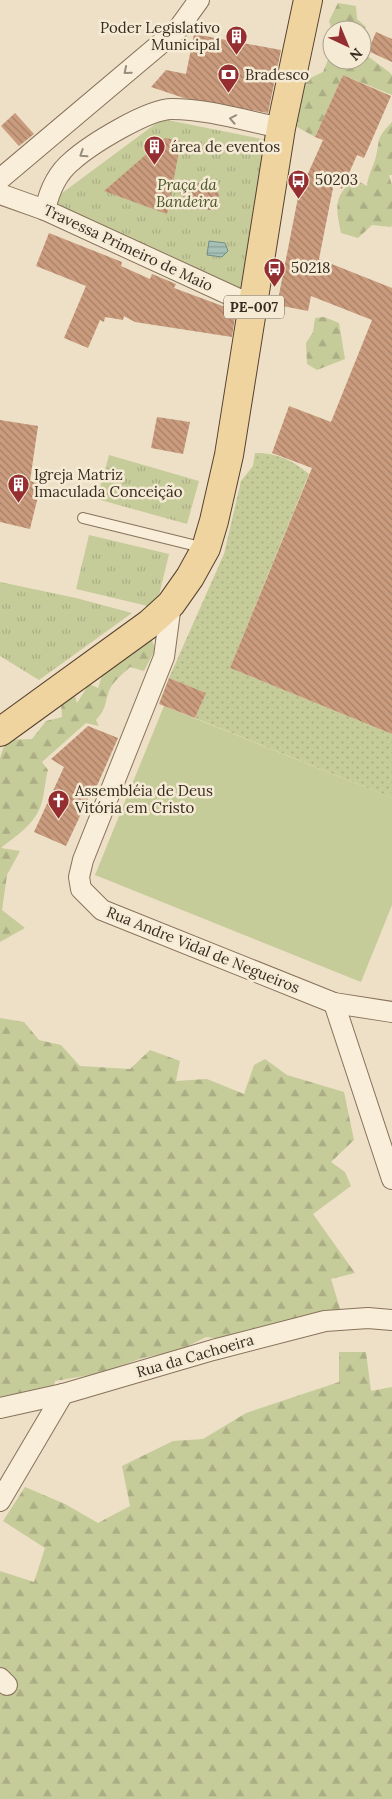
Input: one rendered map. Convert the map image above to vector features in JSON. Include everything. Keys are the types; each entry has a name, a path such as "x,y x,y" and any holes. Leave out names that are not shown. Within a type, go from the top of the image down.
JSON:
{"main road":[{"name":"PE-007","path":"0,732 149,624 171,604 190,577 206,548 229,455 281,128 308,0"}],"street":[{"path":"0,179 178,29 199,0"},
{"path":"45,210 49,191 71,161 121,129 158,111 170,109 190,110 281,128"},
{"name":"Travessa Primeiro de Maio","path":"0,194 45,210 254,306"},
{"name":"Rua Andre Vidal de Negueiros","path":"171,604 164,657 83,860 79,877 81,889 102,910 334,1003 392,1012"},
{"path":"334,1003 392,1179"},
{"name":"Rua da Cachoeira","path":"0,1408 64,1394 213,1350 324,1321 368,1318 392,1320"},
{"path":"0,1501 64,1394"}],"lane":[{"path":"83,518 206,548"}],"green space":[{"path":"338,3 356,6 358,20 330,20"},
{"path":"372,59 392,75 392,95 343,75 315,137 290,123 304,81 324,70 372,70"},
{"name":"Praça da Bandeira","path":"162,119 267,140 241,290 57,207 57,201 62,193"},
{"path":"392,122 392,175 389,175 392,185 392,225 391,227 372,225 358,238 341,233 337,209 339,197 347,185 354,179 367,186 380,137"},
{"path":"324,317 339,323 345,359 317,370 307,364 306,343 313,332 315,318"},
{"path":"255,453 271,454 284,458 309,474 230,668 392,734 392,798 195,718 206,693 169,678 224,554 241,481 253,466"},
{"path":"109,455 199,481 187,524 97,499"},
{"path":"89,535 169,554 156,608 76,589"},
{"path":"0,582 76,598 132,613 39,680 0,656"},
{"path":"146,640 152,640 155,650 144,671 130,667 111,687 104,709 96,720 99,726 86,723 42,762 48,770 42,802 38,812 24,829 1,848 20,851 7,875 2,910 25,928 0,942 0,758 6,740 32,739 46,721 62,717 61,703 75,696 77,703 89,684 98,688 103,673"},
{"path":"164,706 392,798 392,905 361,982 95,875"},
{"path":"0,1018 24,1022 39,1040 61,1045 80,1066 130,1069 150,1050 180,1061 176,1081 207,1079 244,1094 254,1065 265,1059 287,1075 344,1092 354,1140 331,1162 345,1172 351,1186 313,1214 355,1273 331,1279 341,1312 301,1317 282,1332 252,1329 222,1339 206,1337 178,1351 142,1358 102,1373 55,1381 52,1391 0,1402"},
{"path":"339,1352 366,1352 371,1391 392,1387 392,1799 0,1799 0,1571 34,1582 45,1548 3,1521 25,1487 65,1504 98,1523 130,1506 122,1466 173,1441 203,1439 246,1413 339,1382"}],"water":[{"path":"209,241 225,243 228,251 222,257 207,255"}],"building":[{"path":"376,32 392,39 392,62 372,53 372,42"},
{"path":"194,34 281,50 268,113 184,98 151,87 166,70 186,74"},
{"path":"343,75 391,96 364,158 357,155 342,189 334,183 319,259 392,288 392,734 230,668 312,468 272,453 289,406 331,422 372,320 311,296 308,311 277,305 302,177 306,178 323,140 315,137"},
{"path":"15,113 34,134 19,146 1,126"},
{"name":"área de eventos","path":"165,138 181,141 167,214 104,191"},
{"path":"201,182 211,183 219,194 217,203 210,210 196,208 177,191"},
{"path":"49,233 122,262 121,266 150,279 152,274 176,284 174,288 236,311 232,337 135,322 124,316 123,320 105,317 104,322 100,320 88,348 64,338 86,286 36,266"},
{"path":"157,417 190,422 183,454 151,448"},
{"path":"0,420 38,426 30,481 41,484 30,529 0,522"},
{"path":"169,678 206,693 195,718 159,704"},
{"path":"88,726 118,738 96,788 94,786 66,846 34,832 64,767 51,759"}],"place":[{"name":"Poder Legislativo Municipal","path":"236,56"},
{"name":"Bradesco","path":"229,94"},
{"name":"área de eventos","path":"155,166"},
{"name":"50203","path":"299,199"},
{"name":"50218","path":"275,287"},
{"name":"Igreja Matriz Imaculada Conceição","path":"18,503"},
{"name":"Assembléia de Deus Vitória em Cristo","path":"59,819"}]}
